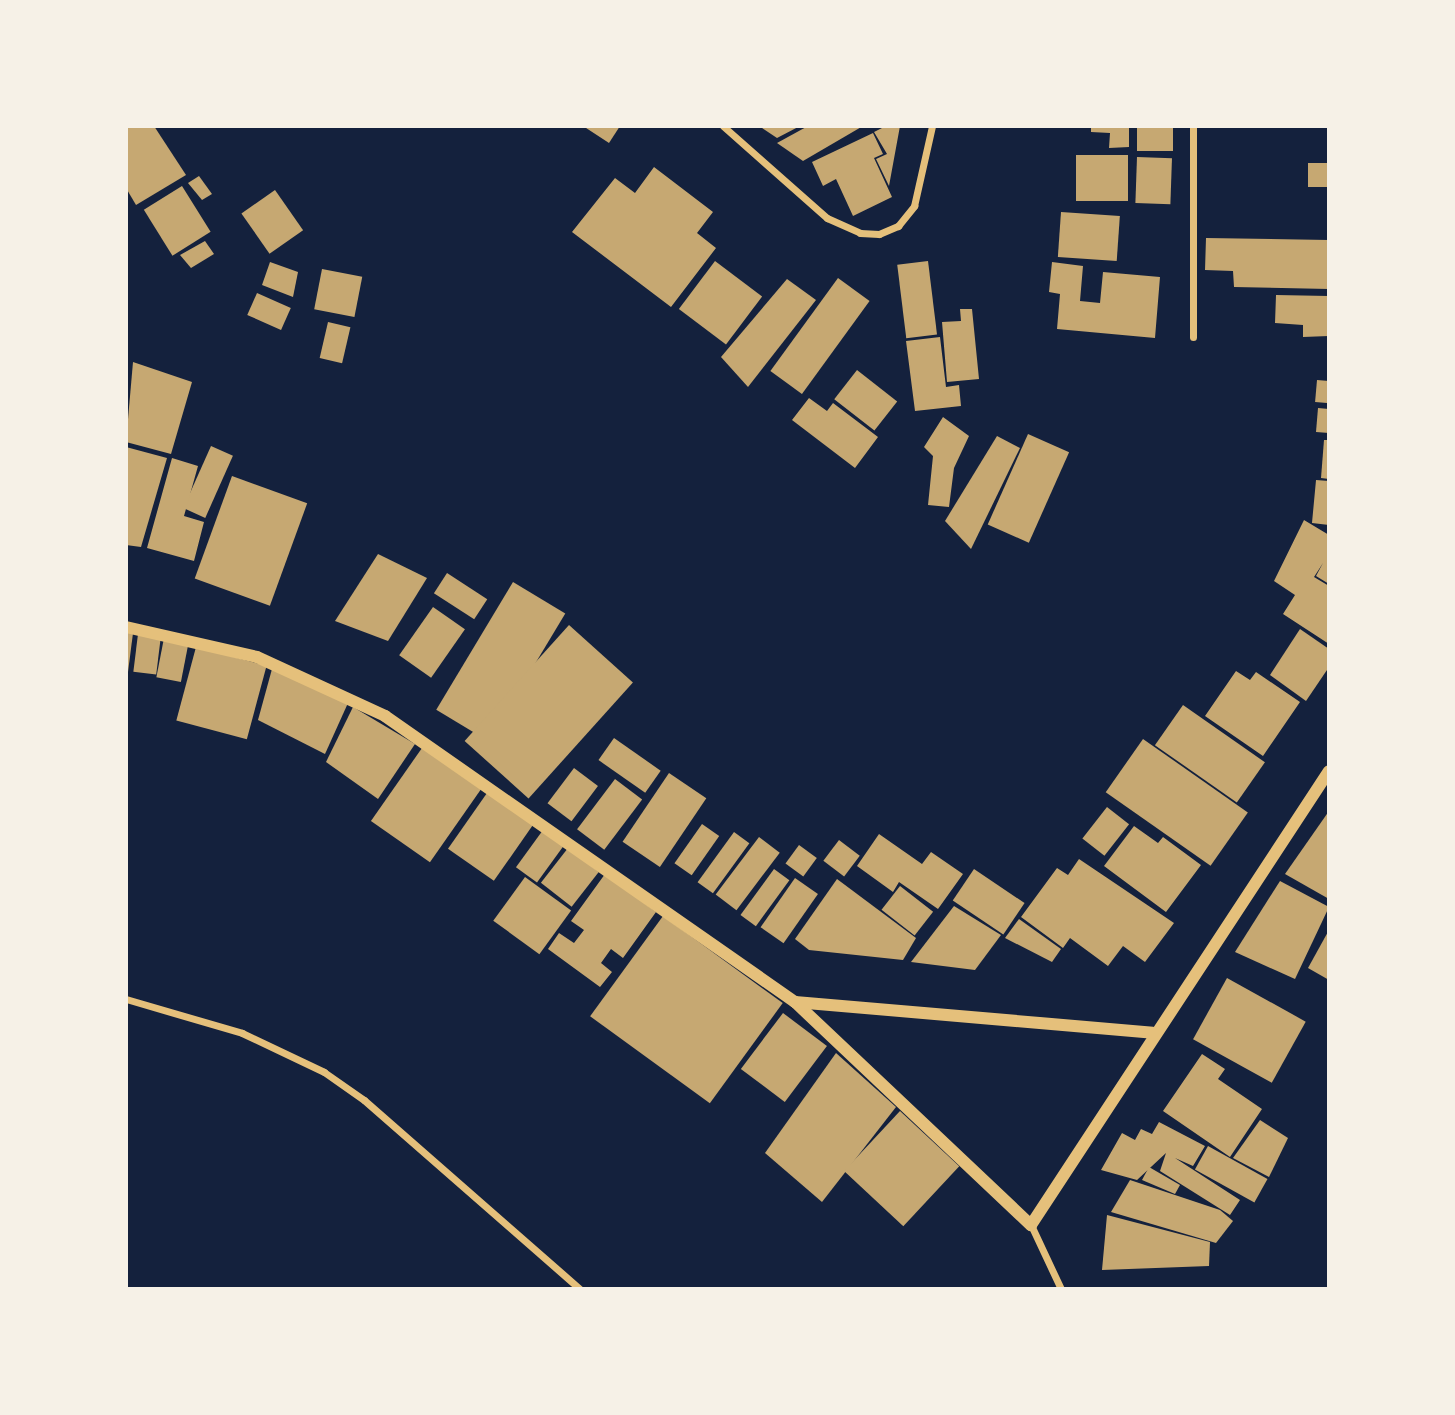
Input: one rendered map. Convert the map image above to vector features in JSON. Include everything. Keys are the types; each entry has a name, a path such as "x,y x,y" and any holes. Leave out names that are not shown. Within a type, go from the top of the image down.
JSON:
{"street":[{"path":"723,126 827,218 860,233 898,226 918,194 932,126"},
{"path":"1193,126 1193,337"},
{"path":"126,627 257,657 385,716 795,1002 1031,1225 1061,1289"},
{"path":"1031,1225 1153,1033 1329,771"},
{"path":"126,999 242,1032 324,1072 364,1100 580,1289"},
{"path":"795,1002 1153,1033"}],"building":[{"path":"126,126 154,126 186,175 136,205 126,188"},
{"path":"583,126 620,126 609,143"},
{"path":"759,126 800,126 777,138"},
{"path":"808,126 863,126 803,161 777,143"},
{"path":"886,126 900,126 889,186 876,159 887,154 874,132"},
{"path":"1091,126 1129,126 1129,147 1109,148 1110,133 1091,132"},
{"path":"1137,126 1173,126 1173,151 1137,151"},
{"path":"873,133 883,154 874,158 892,197 853,216 836,179 823,186 812,162"},
{"path":"1076,155 1128,155 1128,201 1076,201"},
{"path":"1137,157 1172,158 1170,204 1135,203"},
{"path":"1308,163 1329,163 1329,187 1308,187"},
{"path":"654,167 713,212 697,233 716,248 671,307 572,232 615,178 635,193"},
{"path":"199,176 212,194 202,200 188,183"},
{"path":"182,186 211,232 172,256 144,210"},
{"path":"275,190 303,230 270,254 241,214"},
{"path":"1061,212 1120,216 1117,261 1058,257"},
{"path":"1206,238 1329,240 1329,289 1234,287 1233,271 1205,270"},
{"path":"205,241 214,254 191,268 180,255"},
{"path":"715,261 762,297 726,344 679,309"},
{"path":"928,261 937,334 906,338 897,265"},
{"path":"270,262 298,272 293,297 262,285"},
{"path":"1052,262 1083,266 1080,301 1100,303 1103,272 1160,277 1155,338 1057,329 1060,294 1049,292"},
{"path":"322,269 362,277 354,317 314,309"},
{"path":"838,278 870,301 802,394 770,371"},
{"path":"787,279 816,300 748,387 721,357"},
{"path":"257,293 291,308 281,330 247,315"},
{"path":"1276,295 1329,296 1329,336 1303,337 1303,325 1275,323"},
{"path":"960,309 972,309 979,379 947,382 942,322 961,321"},
{"path":"328,322 350,327 342,363 320,358"},
{"path":"940,337 946,387 959,385 961,406 915,411 906,341"},
{"path":"133,362 192,382 171,454 126,442"},
{"path":"857,370 897,401 874,431 834,399"},
{"path":"1317,380 1329,381 1327,403 1315,402"},
{"path":"809,398 827,411 833,403 878,437 855,468 792,420"},
{"path":"1318,408 1329,409 1329,433 1316,432"},
{"path":"943,417 969,436 954,468 949,507 928,505 933,456 924,447"},
{"path":"1028,434 1069,452 1029,543 988,524"},
{"path":"997,436 1020,448 971,549 945,521"},
{"path":"1324,440 1329,440 1329,479 1321,478"},
{"path":"211,446 233,456 205,518 183,508"},
{"path":"126,447 167,458 141,547 126,545"},
{"path":"172,458 198,466 184,516 204,522 194,561 147,548"},
{"path":"232,476 307,503 270,606 195,578"},
{"path":"1316,480 1329,481 1329,525 1312,523"},
{"path":"1304,520 1329,535 1329,584 1316,576 1323,563 1314,577 1329,586 1329,644 1283,614 1295,595 1274,581"},
{"path":"378,554 427,578 388,641 335,621"},
{"path":"447,573 487,599 474,619 434,593"},
{"path":"513,582 565,613 489,741 436,710"},
{"path":"433,607 465,629 431,678 399,655"},
{"path":"569,625 633,683 529,798 465,741"},
{"path":"1300,629 1329,649 1329,667 1306,701 1270,675"},
{"path":"126,632 133,633 128,672 126,672"},
{"path":"138,634 161,637 156,675 133,672"},
{"path":"164,638 189,643 181,682 156,677"},
{"path":"196,647 267,666 247,739 176,720"},
{"path":"272,669 348,703 325,754 258,720"},
{"path":"1236,671 1250,680 1256,672 1300,702 1263,756 1205,716"},
{"path":"1183,705 1265,762 1237,802 1155,745"},
{"path":"353,707 415,744 378,799 326,762"},
{"path":"614,738 661,771 645,793 599,760"},
{"path":"1143,739 1248,812 1211,866 1106,792"},
{"path":"422,748 481,789 430,862 371,821"},
{"path":"574,768 598,786 571,821 548,803"},
{"path":"669,773 706,798 660,867 623,842"},
{"path":"615,779 642,799 604,850 577,829"},
{"path":"487,793 533,825 494,881 448,849"},
{"path":"1107,807 1129,824 1104,856 1082,839"},
{"path":"1329,811 1329,899 1285,874"},
{"path":"702,824 719,836 692,875 674,863"},
{"path":"1134,826 1158,843 1163,837 1201,865 1166,912 1104,866"},
{"path":"543,830 564,845 537,882 516,867"},
{"path":"734,832 749,843 713,893 698,882"},
{"path":"879,834 922,864 931,852 963,874 938,909 899,882 893,892 857,866"},
{"path":"759,837 780,853 736,910 716,895"},
{"path":"839,840 860,856 844,876 823,861"},
{"path":"799,845 817,858 803,877 785,864"},
{"path":"568,848 599,872 572,907 541,883"},
{"path":"1079,859 1174,923 1145,962 1123,946 1108,966 1070,938 1063,948 1021,917 1057,868 1068,875"},
{"path":"774,869 789,880 756,926 740,915"},
{"path":"974,869 1025,903 1003,935 953,901"},
{"path":"605,874 656,912 623,958 611,949 601,963 612,972 600,987 548,949 559,933 574,943 584,930 571,921"},
{"path":"525,877 571,911 539,954 493,921"},
{"path":"795,878 818,894 784,943 761,927"},
{"path":"837,879 916,938 903,960 809,950 795,939"},
{"path":"1280,881 1329,907 1295,979 1235,952"},
{"path":"900,886 933,912 915,935 882,910"},
{"path":"954,906 1001,935 975,970 911,962"},
{"path":"663,916 783,1003 710,1103 590,1016"},
{"path":"1019,919 1061,949 1052,962 1005,938"},
{"path":"1329,930 1329,980 1308,968"},
{"path":"1227,978 1306,1022 1272,1083 1193,1039"},
{"path":"783,1013 827,1046 785,1102 741,1069"},
{"path":"836,1053 896,1107 822,1202 765,1153"},
{"path":"1202,1054 1225,1069 1218,1079 1262,1109 1230,1157 1163,1111"},
{"path":"900,1111 959,1166 903,1226 844,1171"},
{"path":"1260,1120 1288,1138 1269,1177 1233,1158"},
{"path":"1159,1122 1205,1146 1193,1166 1175,1158 1240,1200 1230,1215 1160,1171 1166,1153 1137,1180 1101,1170 1122,1133 1135,1140 1141,1129 1152,1134"},
{"path":"1208,1146 1267,1179 1254,1203 1195,1170"},
{"path":"1149,1167 1180,1185 1175,1194 1142,1180"},
{"path":"1130,1180 1220,1210 1233,1221 1216,1243 1111,1212"},
{"path":"1107,1215 1210,1242 1209,1266 1102,1270"}]}
